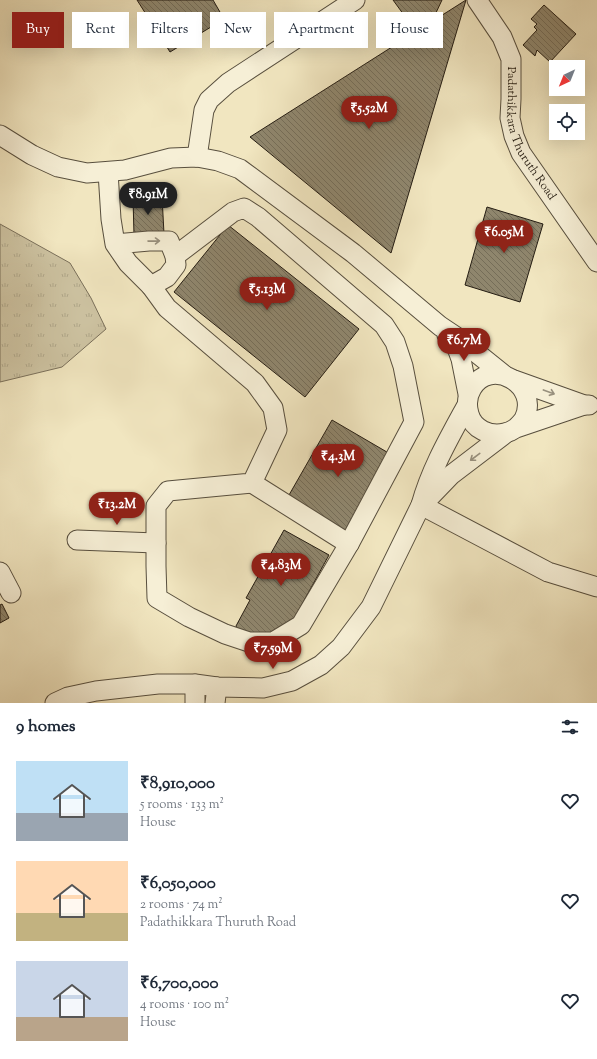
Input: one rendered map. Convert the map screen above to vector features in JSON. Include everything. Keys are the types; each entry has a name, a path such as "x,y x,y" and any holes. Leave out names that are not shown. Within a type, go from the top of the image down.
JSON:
{"street":[{"path":"197,157 204,110 209,100 228,83 355,0"},
{"name":"Padathikkara Thuruth Road","path":"477,0 502,37 511,59 510,118 514,136 521,152 597,262"},
{"path":"0,135 32,155 58,167 87,173 124,170 171,158 197,157 218,161 240,169 353,253 440,326 458,338 522,388 526,398 527,409 523,420 511,431 451,475 421,505"},
{"path":"108,172 111,219 115,244 128,263 151,286 167,308 255,383 273,408 277,430 252,482"},
{"path":"175,256 233,212 244,208 258,217 384,325 395,342 403,366 414,422 349,544 300,625 273,642 249,642 225,634 189,617 157,598 156,506 168,491 252,482 349,544"},
{"path":"115,244 169,241 175,256 176,265 166,277 151,286"},
{"path":"440,326 457,348 461,359 468,400 469,416 475,425 484,432 495,434 511,431 591,405"},
{"path":"56,703 68,697 96,691 158,684 195,684 216,695 263,688 292,681 321,665 341,647 371,607 421,505 426,487 474,385 483,378 493,374 509,377 591,405"},
{"path":"421,505 548,572 597,587"},
{"path":"77,540 156,543"},
{"path":"0,572 11,593"},
{"path":"195,684 195,703"}],"green space":[{"path":"0,224 70,263 91,298 106,329 62,367 0,382"}],"building":[{"path":"137,0 213,0 220,12 210,12 210,28 202,32 202,12 145,12"},
{"path":"393,0 442,0 436,12 402,12"},
{"path":"466,0 391,253 250,137 390,48 443,48 443,15"},
{"path":"544,5 576,34 552,60 549,61 537,50 535,56 523,45 537,30 534,27 537,24 531,19"},
{"path":"167,48 177,48 170,52"},
{"path":"162,196 164,234 134,235 133,198"},
{"path":"487,207 543,224 520,302 465,285"},
{"path":"228,225 359,329 305,397 174,292"},
{"path":"332,420 392,455 345,536 285,502"},
{"path":"284,530 329,555 295,617 293,630 239,637 236,626 250,600 246,598"},
{"path":"2,604 9,618 0,623 0,605"}]}
